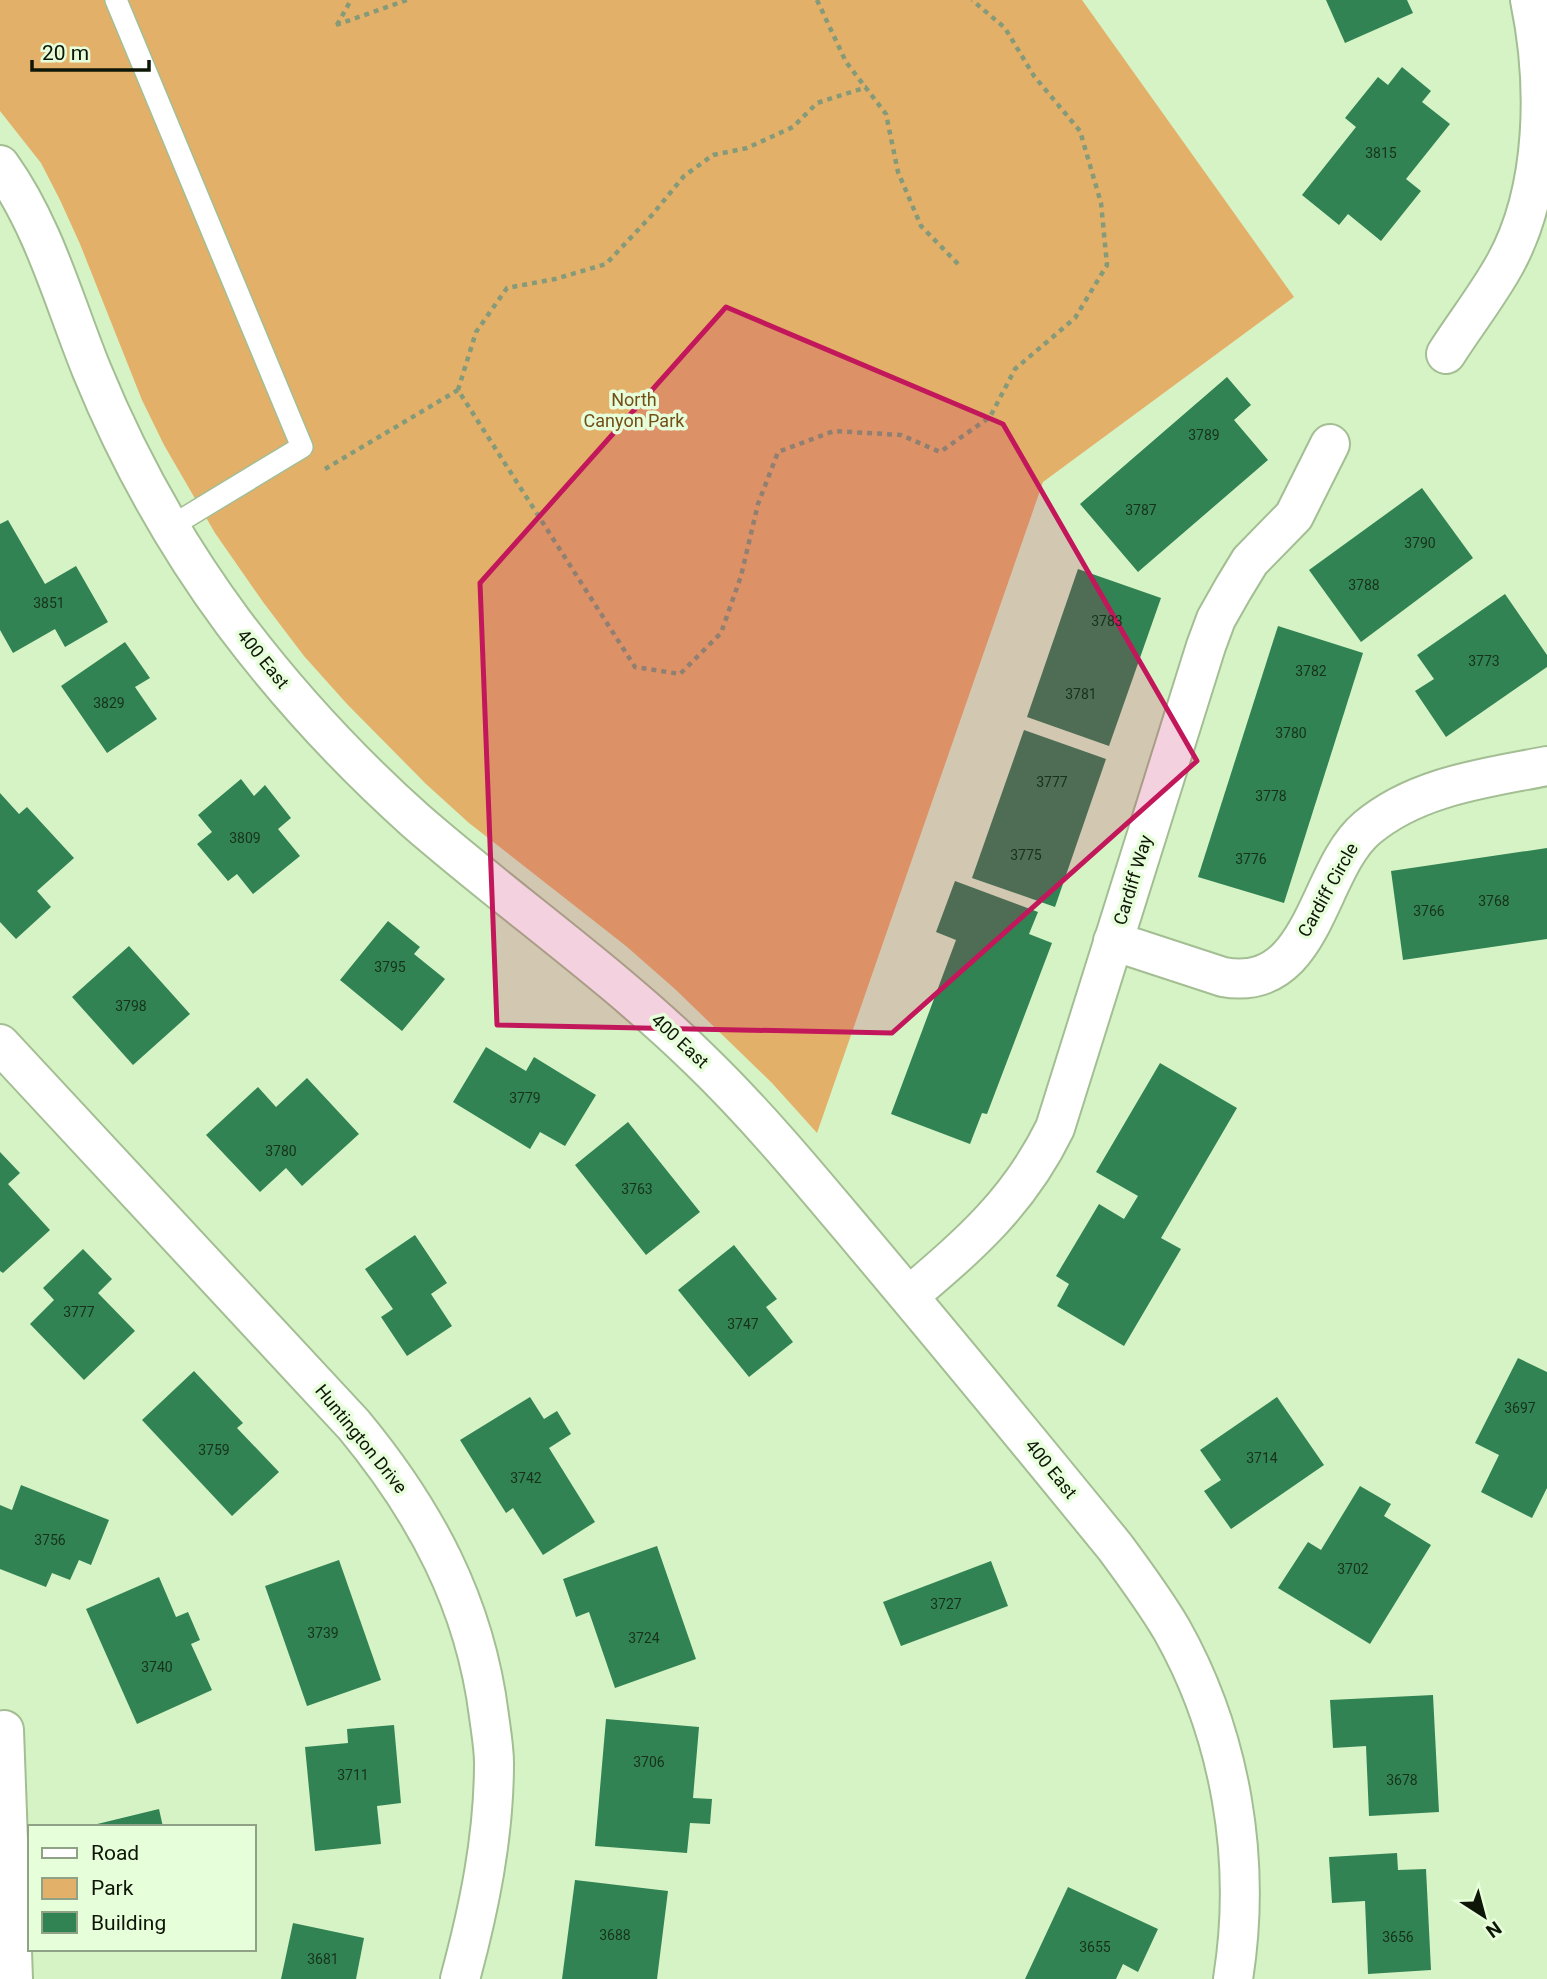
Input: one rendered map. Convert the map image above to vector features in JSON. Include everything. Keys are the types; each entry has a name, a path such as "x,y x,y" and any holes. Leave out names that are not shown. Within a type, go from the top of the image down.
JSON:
{"street":[{"path":"1446,354 1505,263 1517,237 1527,204 1536,166 1541,120 1536,32 1530,0"},
{"name":"400 East","path":"0,165 26,207 94,376 140,474 170,527 233,621 313,718 368,776 463,861 641,1005 696,1056 776,1139 1115,1547 1153,1600 1192,1670 1208,1708 1221,1752 1238,1838 1240,1918 1233,1979"},
{"name":"Cardiff Way","path":"909,1296 947,1264 1002,1210 1041,1158 1055,1128 1216,619 1250,561 1294,516 1330,444"},
{"name":"Cardiff Circle","path":"1114,941 1223,977 1237,980 1264,974 1286,959 1305,935 1346,852 1368,827 1397,808 1458,783 1547,766"},
{"name":"Huntington Drive","path":"0,1044 354,1425 389,1467 438,1548 459,1595 474,1641 486,1695 494,1761 485,1868 473,1931 460,1979"},
{"path":"4,1730 13,1979"}],"lane":[{"path":"116,0 302,447 170,527"}],"path":[{"path":"351,0 336,25 407,0"},
{"path":"817,0 846,62 886,114 898,172 921,226 960,266"},
{"path":"457,390 635,667 680,674 721,632 741,576 758,504 778,452 834,431 901,435 940,452 990,417 1015,369 1075,318 1107,265 1101,202 1080,131 1034,76 1005,28 972,0"},
{"path":"318,473 457,390 476,332 507,288 555,279 606,264 684,176 713,155 747,148 793,127 817,103 867,88"}],"highlighted area":[{"path":"726,307 1003,424 1197,761 892,1033 497,1025 480,583"}],"green space":[{"name":"North Canyon Park","path":"0,0 1082,0 1294,297 1043,482 817,1133 772,1083 675,989 626,946 469,823 426,784 304,656 263,602 215,533 164,445 142,400 60,200 41,163 0,111"}],"building":[{"path":"1326,0 1407,0 1413,13 1345,43"},
{"path":"1402,67 1431,91 1422,102 1450,124 1406,179 1421,191 1381,241 1348,214 1339,225 1302,195 1356,127 1345,118 1378,77 1388,85"},
{"path":"1227,377 1251,405 1234,420 1268,460 1138,572 1080,504"},
{"path":"1422,488 1473,558 1361,642 1309,570"},
{"path":"8,520 45,584 76,566 108,622 65,647 55,629 13,653 0,630 0,524"},
{"path":"1078,569 1161,598 1109,746 1027,717"},
{"path":"1505,594 1547,655 1547,667 1446,737 1415,691 1434,679 1417,655"},
{"path":"1278,626 1363,653 1284,903 1198,877"},
{"path":"125,642 150,678 135,687 157,719 107,753 61,686"},
{"path":"1024,730 1106,759 1055,907 972,878"},
{"path":"241,779 254,796 265,785 291,818 278,829 300,856 253,894 237,874 228,881 197,844 212,832 198,815"},
{"path":"0,793 19,814 27,807 74,858 37,891 51,907 16,939 0,922"},
{"path":"1547,848 1547,939 1403,960 1391,871"},
{"path":"955,881 1038,912 1029,934 1052,943 987,1114 982,1113 970,1144 891,1114 956,940 936,932"},
{"path":"388,921 420,947 414,954 445,979 402,1031 340,980"},
{"path":"129,946 190,1014 133,1065 72,997"},
{"path":"486,1047 526,1071 534,1057 596,1095 565,1146 540,1132 530,1149 453,1102"},
{"path":"1160,1063 1237,1108 1161,1238 1181,1249 1124,1346 1057,1306 1069,1284 1056,1276 1099,1204 1124,1219 1138,1196 1096,1172"},
{"path":"307,1078 359,1134 302,1186 286,1168 260,1192 206,1135 258,1087 276,1107"},
{"path":"628,1122 700,1212 646,1255 575,1165"},
{"path":"0,1152 20,1173 8,1184 50,1230 3,1273 0,1271"},
{"path":"415,1235 447,1283 431,1294 452,1326 407,1356 381,1317 393,1309 365,1269"},
{"path":"734,1245 777,1299 766,1307 793,1342 749,1377 678,1290"},
{"path":"83,1249 112,1279 98,1293 135,1331 84,1380 30,1324 54,1300 43,1288"},
{"path":"1518,1358 1547,1372 1547,1488 1532,1518 1481,1492 1499,1455 1475,1443"},
{"path":"194,1371 243,1423 237,1428 279,1472 232,1516 142,1420"},
{"path":"530,1397 544,1419 557,1411 571,1434 549,1448 595,1522 543,1555 513,1508 506,1513 460,1440"},
{"path":"1277,1397 1324,1465 1231,1529 1204,1491 1221,1480 1200,1450"},
{"path":"21,1485 109,1520 91,1565 79,1560 70,1580 52,1573 46,1587 0,1569 0,1505 12,1510"},
{"path":"1360,1486 1391,1504 1384,1516 1431,1545 1370,1644 1278,1588 1308,1542 1321,1550"},
{"path":"657,1546 696,1659 615,1688 589,1612 576,1617 563,1579"},
{"path":"339,1560 381,1680 307,1706 265,1586"},
{"path":"991,1561 1008,1606 901,1646 883,1602"},
{"path":"159,1577 176,1617 188,1612 200,1640 191,1644 212,1690 137,1724 86,1609"},
{"path":"1433,1695 1439,1812 1369,1816 1366,1746 1333,1748 1330,1700"},
{"path":"606,1719 699,1727 693,1798 712,1799 710,1824 690,1823 687,1853 595,1846"},
{"path":"394,1725 401,1803 377,1806 381,1844 315,1851 305,1747 348,1743 347,1729"},
{"path":"159,1809 163,1825 93,1825"},
{"path":"1397,1853 1398,1870 1426,1869 1431,1970 1368,1974 1365,1901 1332,1903 1329,1857"},
{"path":"575,1880 668,1891 657,1979 562,1979"},
{"path":"1068,1887 1158,1929 1138,1972 1123,1964 1116,1979 1025,1979"},
{"path":"293,1923 364,1938 356,1979 281,1979"}]}
